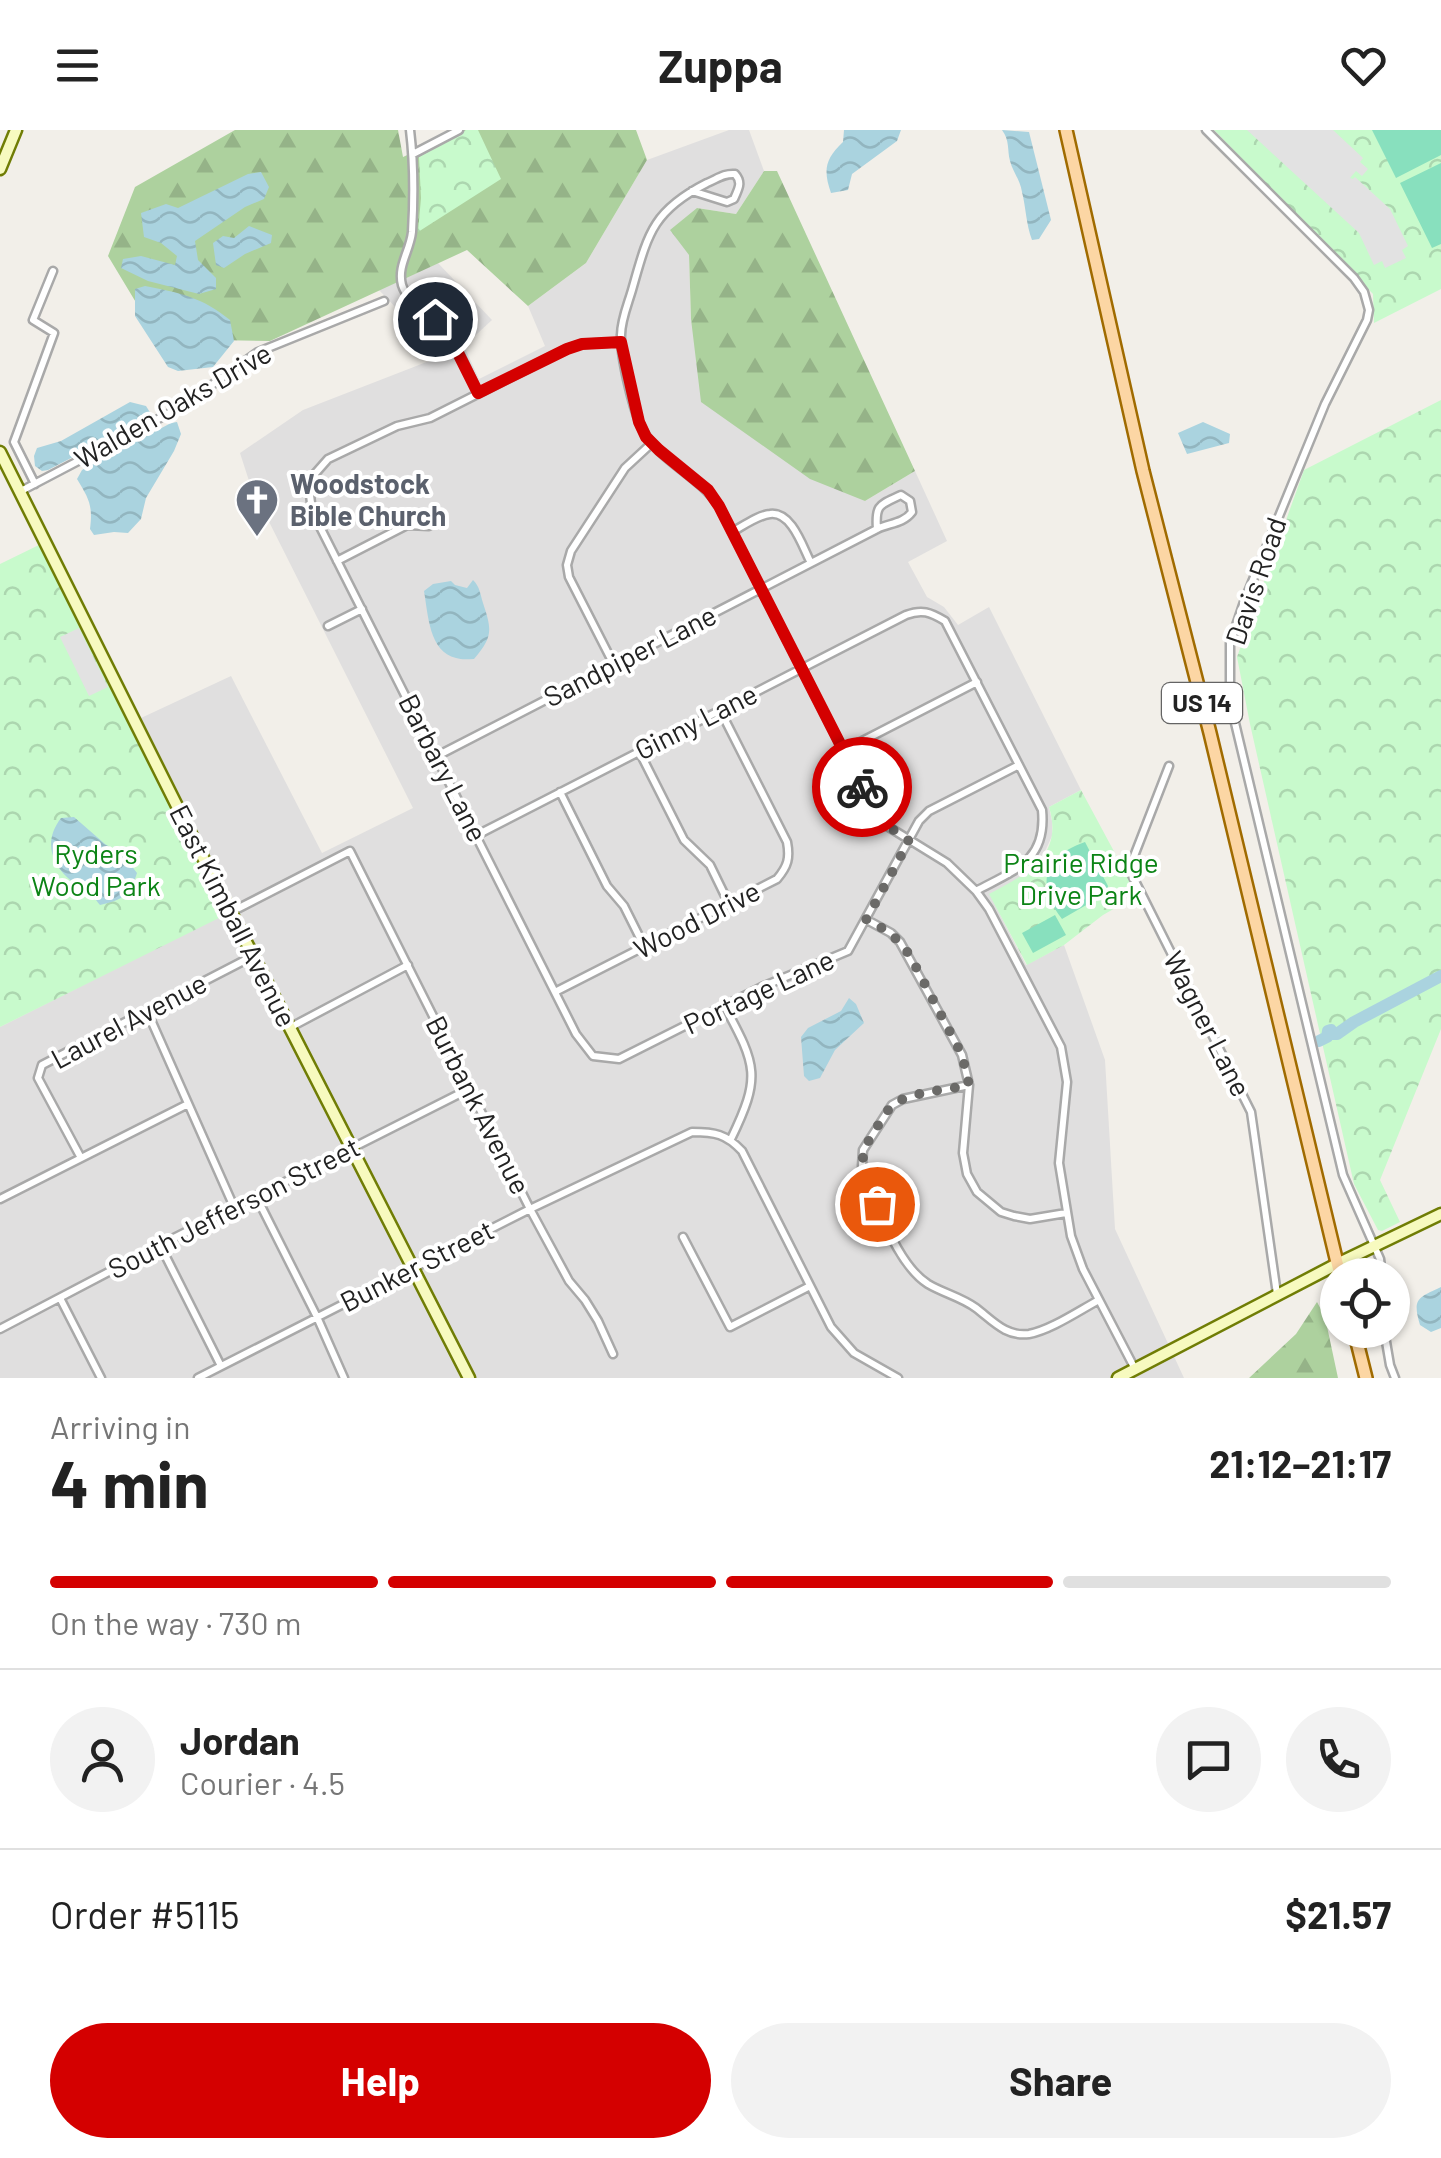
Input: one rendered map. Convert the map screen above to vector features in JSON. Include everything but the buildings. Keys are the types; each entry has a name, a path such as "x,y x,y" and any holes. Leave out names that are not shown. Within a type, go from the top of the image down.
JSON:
{"main road":[{"name":"US 14","path":"1066,130 1143,471 1335,1258"},
{"path":"1358,1348 1366,1378"}],"street":[{"path":"0,168 16,130"},
{"path":"410,130 412,238 400,271 403,289 446,331 478,393 567,349 582,344 621,342"},
{"path":"413,154 460,130"},
{"name":"Davis Road","path":"1206,130 1354,278 1364,292 1369,310 1325,404 1244,599 1230,642 1230,702 1344,1175 1378,1258"},
{"path":"692,191 727,202 734,199 740,179 727,173 692,191 669,206 646,240 620,332 639,422 652,443 708,490 873,808 886,826 947,863 976,890 989,909 1061,1047 1066,1082 1060,1163 1066,1213 1077,1253 1135,1369"},
{"path":"35,484 14,442 54,333 33,320 53,271"},
{"name":"Walden Oaks Drive","path":"20,492 180,407 258,352 384,301"},
{"name":"Barbary Lane","path":"478,393 430,418 397,426 328,459 313,476 309,488 312,510 576,1034 593,1056"},
{"path":"614,665 569,576 568,565 571,552 625,468 652,443"},
{"name":"East Kimball Avenue","path":"0,452 469,1378"},
{"name":"Sandpiper Lane","path":"436,756 877,529 891,526 909,516 910,501 900,495 879,506 877,529"},
{"path":"732,532 768,514 785,517 811,563"},
{"path":"337,560 407,525 428,526"},
{"path":"328,626 362,609"},
{"name":"Ginny Lane","path":"477,835 906,615 930,612 945,620 1042,810 1044,828 1033,856 976,890"},
{"path":"843,751 977,682"},
{"name":"Wood Drive","path":"555,992 777,879 786,869 790,856 787,842 720,710"},
{"path":"639,751 684,840 710,864 729,904"},
{"name":"Portage Lane","path":"593,1056 619,1059 764,986 848,951 920,821 1018,765"},
{"name":"Wagner Lane","path":"1170,766 1130,869 1251,1112 1277,1296"},
{"path":"560,792 606,886 624,906 644,946"},
{"name":"Burbank Avenue","path":"239,908 350,851 530,1209 614,1354"},
{"path":"866,920 890,932 909,954 962,1055 969,1085 963,1153 967,1174 977,1192 1000,1212 1014,1216 1030,1219 1066,1213"},
{"name":"Laurel Avenue","path":"81,1158 38,1078 42,1066 253,956"},
{"path":"290,1027 408,964"},
{"path":"725,1007 746,1046 752,1070 752,1090 731,1139 747,1160 840,1340 854,1353 898,1378"},
{"path":"148,1011 234,1207"},
{"path":"969,1085 904,1099 892,1106 863,1150 865,1179 911,1270 1011,1333 1029,1334 1043,1329 1099,1300"},
{"name":"South Jefferson Street","path":"0,1329 468,1089"},
{"path":"0,1199 188,1104"},
{"name":"Bunker Street","path":"198,1378 530,1209 692,1132 710,1132 731,1139"},
{"path":"256,1196 344,1378"},
{"path":"1356,1258 1441,1214"},
{"path":"684,1238 730,1326 810,1286"},
{"path":"160,1245 221,1366"},
{"path":"1118,1378 1320,1277"},
{"path":"60,1298 101,1378"},
{"path":"1388,1348 1395,1378"}],"shaded area":[{"path":"729,130 749,130 764,171 736,214 697,208 689,255 691,319 865,501 915,471 947,541 908,562 927,597 944,607 958,625 989,607 1081,790 1049,807 1052,836 1041,860 1026,874 990,895 1026,965 1064,945 1105,1060 1115,1229 1184,1378 0,1378 0,1027 236,908 141,718 231,676 322,853 413,808 250,484 240,453 303,410 442,356 379,290 438,263 492,320 464,346 479,379 545,346 528,306 586,263 647,160"},
{"path":"1247,130 1333,130 1363,158 1360,162 1368,169 1362,176 1356,171 1350,178 1355,177 1390,209 1408,246 1402,250 1406,258 1385,268 1382,261 1374,265 1359,233"},
{"path":"79,628 108,687 89,696 60,637"}],"green space":[{"path":"235,130 398,130 403,157 461,130 636,130 647,160 586,263 528,306 467,250 270,341 158,339 108,256 135,187"},
{"path":"466,130 478,130 501,179 418,232 419,157"},
{"path":"1214,130 1441,130 1441,289 1374,323 1373,294"},
{"path":"1372,130 1441,130 1441,155 1396,178"},
{"path":"1441,163 1441,244 1432,248 1400,183"},
{"path":"764,171 777,171 915,471 865,501 810,479 701,402 691,319 689,255 670,230 697,208 736,214"},
{"path":"1441,400 1441,1029 1380,1180 1400,1222 1382,1231 1354,1184 1237,657 1304,470"},
{"name":"Ryders Wood Park","path":"41,544 227,914 0,1027 0,564"},
{"name":"Prairie Ridge Drive Park","path":"1081,790 1131,883 1129,894 1124,903 1064,945 1027,965 989,894 1038,862 1051,839 1049,807"},
{"path":"1085,842 1108,886 1107,893 1062,919 1048,894 1048,873 1060,855"},
{"path":"1055,915 1066,935 1033,953 1022,933"},
{"path":"1317,1302 1320,1348 1332,1348 1338,1378 1249,1378 1296,1334"}],"water":[{"path":"844,130 901,130 897,141 852,174 848,190 831,193 827,165 843,142"},
{"path":"1002,130 1029,132 1051,220 1039,239 1032,240 1021,188"},
{"path":"261,172 269,187 264,199 245,207 195,241 198,260 216,278 216,289 199,294 148,281 121,268 123,259 141,256 175,265 177,256 161,243 144,237 141,213 166,204 178,208 248,174"},
{"path":"249,226 272,235 271,243 224,268 216,265 213,243 223,236 234,238"},
{"path":"145,286 190,297 230,320 234,341 213,367 178,371 168,367 135,316 135,289"},
{"path":"130,402 146,406 151,414 48,470 35,466 37,448 61,441"},
{"path":"177,422 181,434 146,498 141,519 128,533 94,535 90,529 89,502 77,479 82,470"},
{"path":"1203,422 1230,434 1229,443 1187,454 1178,433"},
{"path":"473,580 489,633 474,659 458,659 447,654 435,640 424,591 433,584 451,581 467,588"},
{"path":"74,817 124,856 137,873 132,887 120,898 100,905 62,871 53,857 51,841 56,826 61,818"},
{"path":"849,998 864,1023 835,1050 820,1078 809,1081 804,1076 801,1037 808,1028 841,1011"},
{"path":"1441,1287 1441,1328 1431,1332 1420,1325 1417,1304"}],"waterway":[{"path":"1319,1041 1327,1037 1328,1031 1337,1034 1441,976"}],"way so far":[{"path":"862,787 886,826 909,841 866,920 890,932 909,954 962,1055 969,1085 904,1099 892,1106 863,1150 865,1179 877,1204"}],"place":[{"name":"Woodstock Bible Church","path":"257,538"}],"route":[{"path":"435,319 446,331 478,393 567,349 582,344 621,342 646,437 708,490 719,506 862,787"}]}
